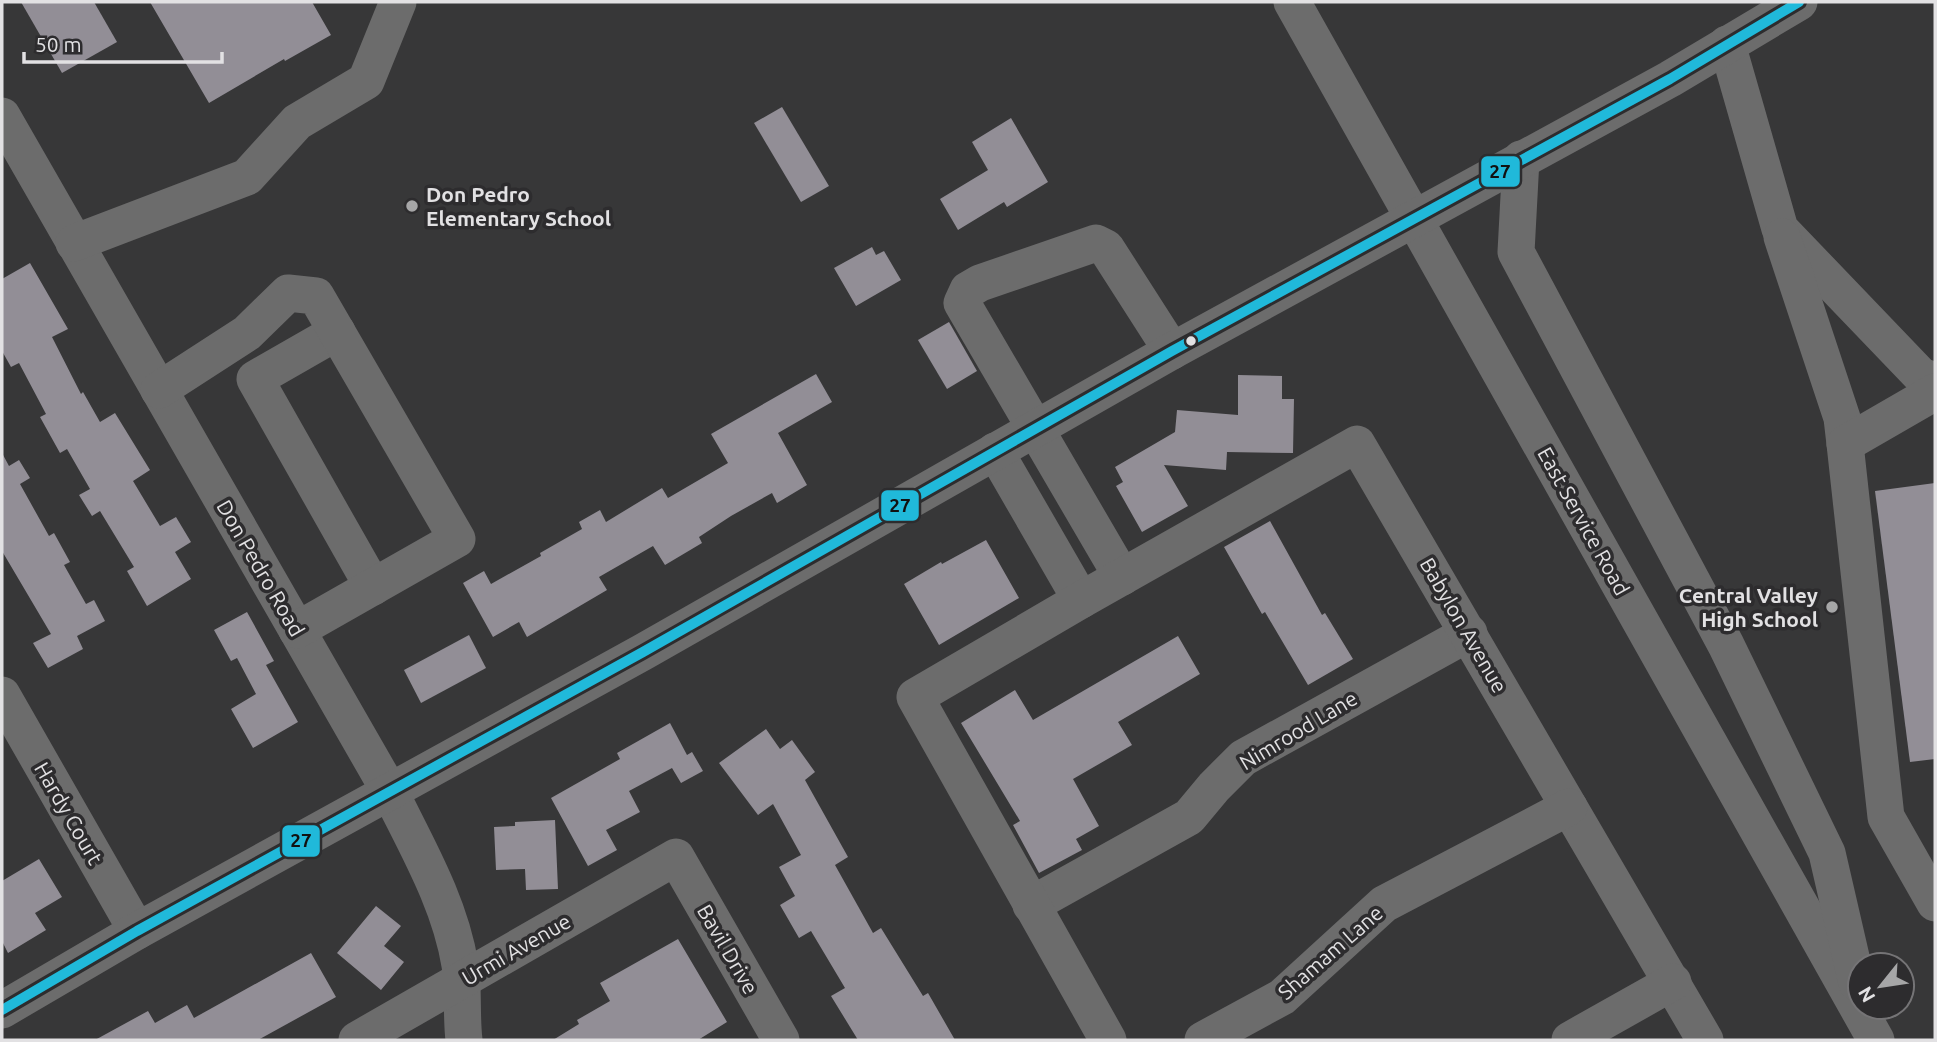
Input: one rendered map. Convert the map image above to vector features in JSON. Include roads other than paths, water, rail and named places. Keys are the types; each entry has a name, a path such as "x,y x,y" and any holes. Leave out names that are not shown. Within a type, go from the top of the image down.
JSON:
{"street":[{"path":"74,243 247,177 297,122 366,81 398,2"},
{"name":"East Service Road","path":"1292,2 1846,979"},
{"path":"2,1010 137,931 643,652 1172,351 1670,79 1799,2"},
{"path":"1727,44 1780,229 1842,418 1886,817 1935,904"},
{"name":"Don Pedro Road","path":"2,116 390,792 433,880 450,922 460,966 464,1040"},
{"path":"1521,159 1516,252 1726,645 1828,853 1851,951"},
{"path":"1780,229 1921,376 1935,381"},
{"path":"1122,577 962,303 968,290 980,283 1096,243 1106,248 1172,351"},
{"path":"159,390 247,333 288,293 316,296 457,538 297,630"},
{"path":"337,332 255,379 373,587"},
{"path":"1845,443 1935,392"},
{"name":"Babylon Avenue","path":"1108,1040 915,697 1357,444 1705,1040"},
{"path":"995,451 1081,600"},
{"name":"Nimrood Lane","path":"1031,905 1189,817 1243,758 1469,633"},
{"name":"Hardy Court","path":"2,695 137,931"},
{"name":"Shamam Lane","path":"1203,1040 1282,997 1384,904 1569,807"},
{"name":"Urmi Avenue","path":"357,1040 676,857"},
{"name":"Bavil Drive","path":"676,857 781,1040"},
{"path":"1570,1040 1673,982"}],"place":[{"name":"Don Pedro Elementary School","path":"412,206"},
{"name":"Central Valley High School","path":"1832,607"}]}
